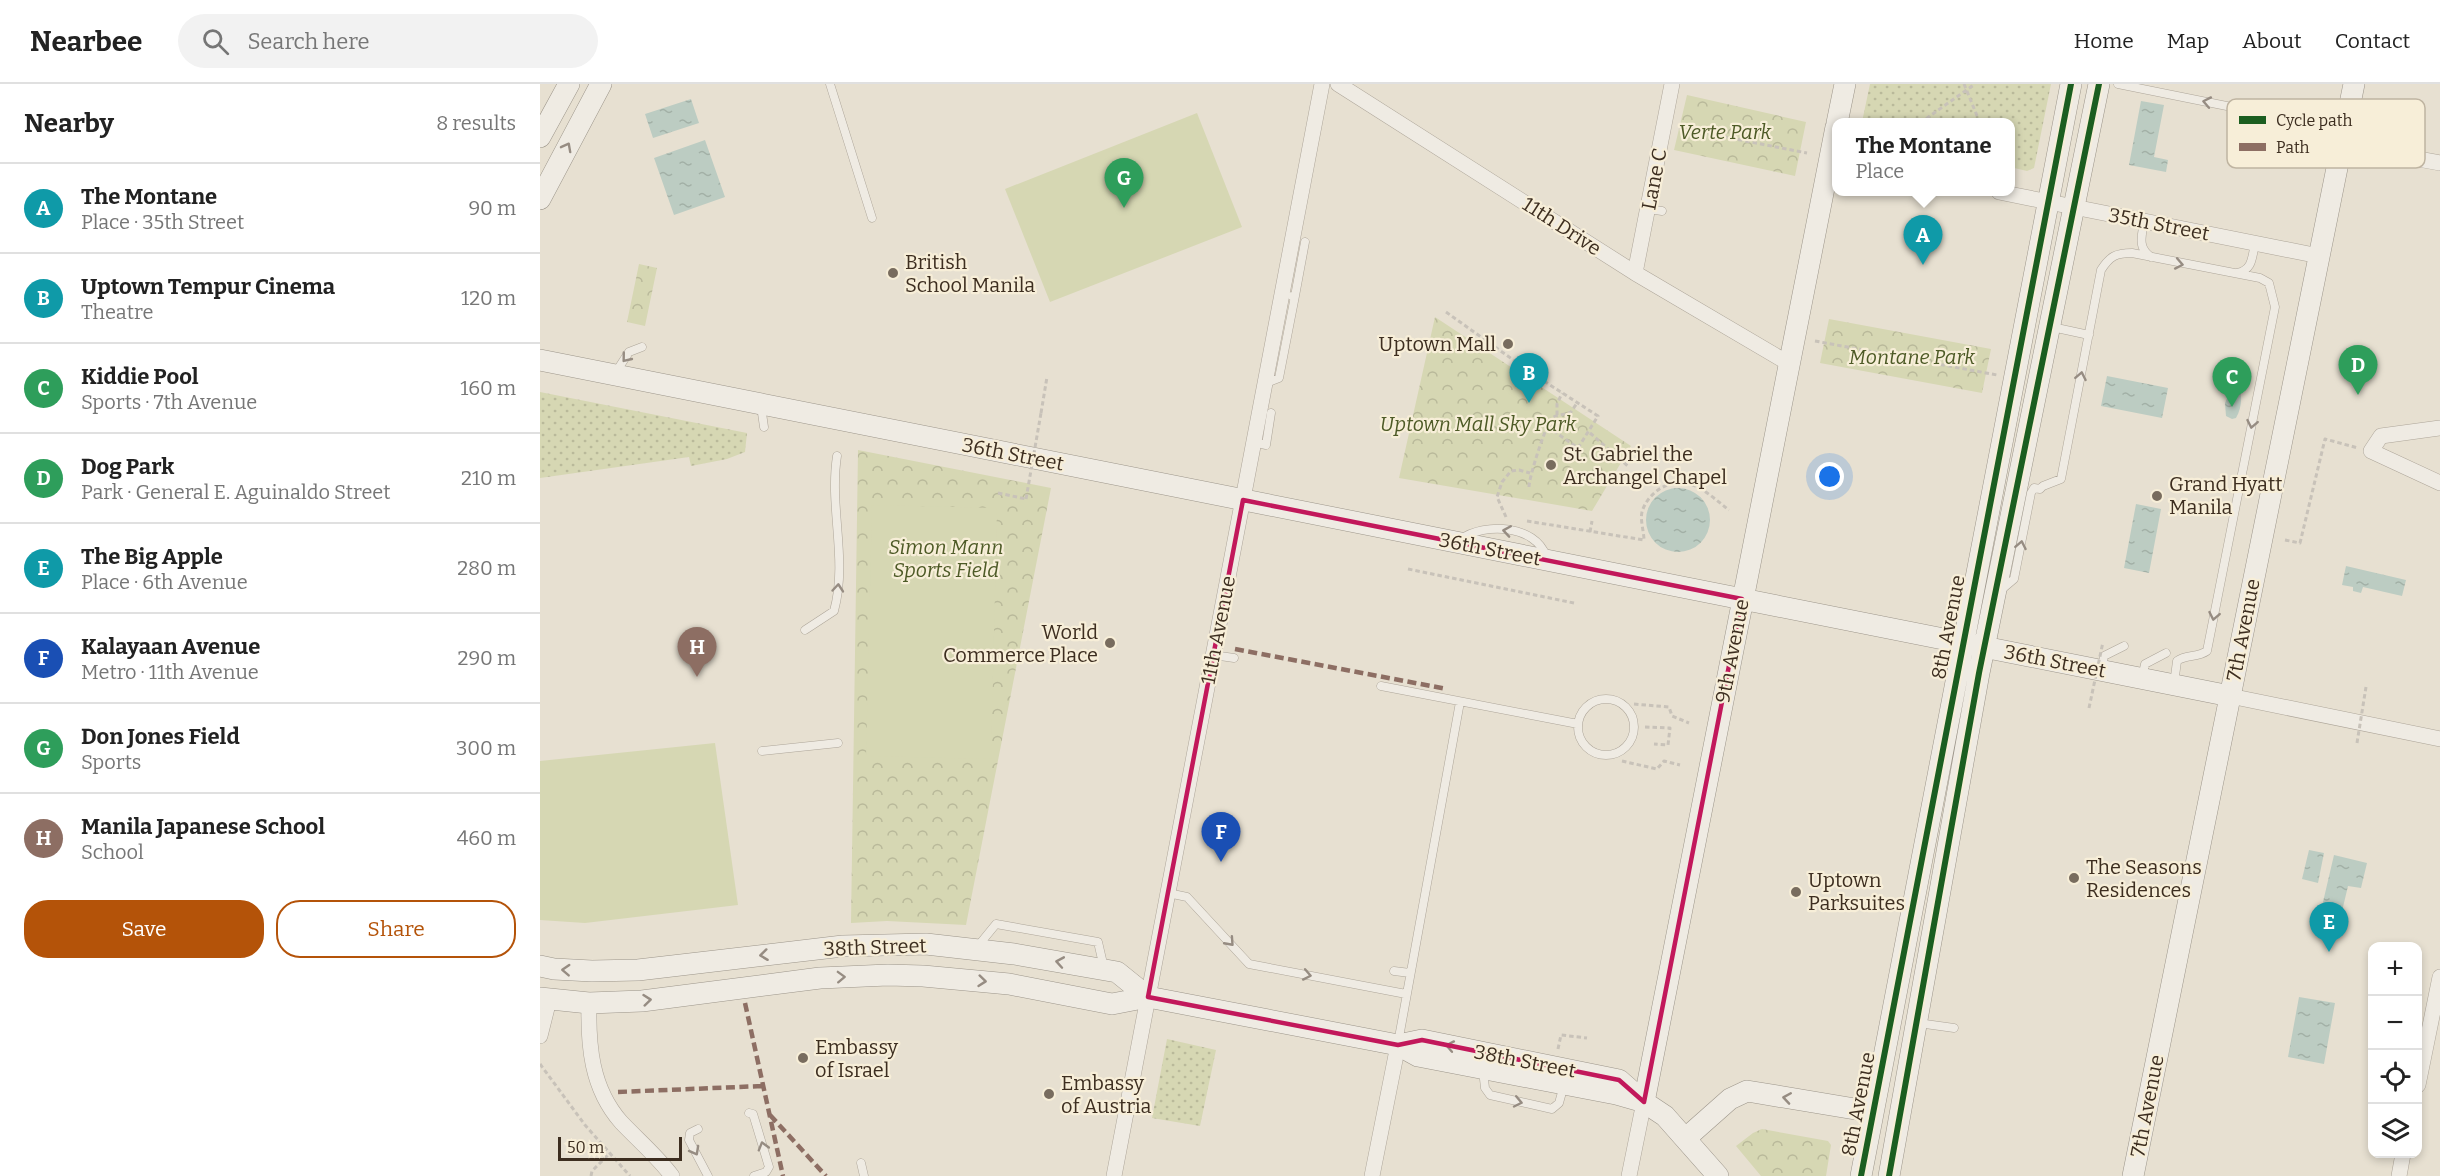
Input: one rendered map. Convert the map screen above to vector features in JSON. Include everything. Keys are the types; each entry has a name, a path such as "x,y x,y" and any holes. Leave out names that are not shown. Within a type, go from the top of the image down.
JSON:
{"street":[{"path":"540,137 569,84"},
{"path":"540,199 601,84"},
{"name":"11th Avenue","path":"1114,1176 1265,383 1288,295 1322,84"},
{"name":"11th Drive","path":"1338,84 1635,273 1788,363"},
{"name":"Lane C","path":"1635,273 1655,210 1672,84"},
{"name":"9th Avenue","path":"1838,118 1845,84"},
{"name":"8th Avenue","path":"1861,1176 2071,84"},
{"name":"8th Avenue","path":"1889,1176 1984,648 2099,84"},
{"name":"7th Avenue","path":"2351,99 2354,84"},
{"path":"2425,160 2440,163"},
{"name":"9th Avenue","path":"1629,1176 1788,363 1832,162"},
{"name":"7th Avenue","path":"2133,1176 2337,168"},
{"name":"35th Street","path":"2015,195 2319,256"},
{"name":"36th Street","path":"540,360 2440,739"},
{"path":"2440,428 2382,436 2371,452 2440,483"},
{"name":"38th Street","path":"540,966 592,971 638,970 843,946 926,944 975,949 1118,972 1148,997"},
{"name":"38th Street","path":"544,999 589,1003 642,1001 820,978 888,975 1009,984 1112,1004 1148,997 1398,1045 1419,1056 1616,1094 1644,1102"},
{"path":"2422,1065 2440,977"},
{"path":"540,1036 544,999"},
{"path":"589,1003 590,1052 601,1092 620,1120 663,1163 672,1176"},
{"name":"38th Street","path":"1398,1045 1422,1040 1619,1080 1644,1102 1665,1116 1718,1176"},
{"path":"1372,1176 1398,1045"},
{"path":"1686,1138 1730,1099 1747,1091 1873,1112"},
{"path":"2399,1176 2402,1158"}],"lane":[{"path":"830,84 872,218"},
{"path":"2118,84 2227,106"},
{"path":"2144,221 2142,249 2154,259"},
{"path":"1288,295 1305,242"},
{"path":"2232,274 2248,270 2255,243"},
{"path":"1995,594 2014,579 2031,493 2034,488 2040,489 2061,479 2101,270 2107,261 2117,253 2132,253 2260,278 2269,283 2275,307 2207,651 2201,656 2183,657 2177,661 2174,685"},
{"path":"2049,327 2089,335"},
{"path":"614,375 629,352 642,347"},
{"path":"761,404 764,427"},
{"path":"1254,442 1266,445 1271,413"},
{"path":"805,630 834,611 839,591 834,475 837,456"},
{"path":"2102,671 2104,656 2124,646"},
{"path":"2142,678 2145,664 2166,653"},
{"path":"1213,655 1234,658"},
{"path":"1381,686 1578,724"},
{"path":"1607,699 1623,704 1632,716 1634,731 1632,739 1622,751 1607,756 1592,751 1581,739 1578,724 1585,708 1591,703 1607,699"},
{"path":"1398,1045 1460,702"},
{"path":"762,751 838,743"},
{"path":"1168,893 1187,897 1250,964 1406,994"},
{"path":"1394,971 1410,973"},
{"path":"1917,1023 1954,1028"},
{"path":"749,1113 753,1114 769,1167 759,1175"},
{"path":"698,1129 690,1133 688,1140 708,1176"},
{"path":"861,1163 864,1176"}],"path":[{"path":"1926,118 1965,86 1975,84"},
{"path":"1965,86 1978,118"},
{"path":"1677,128 1807,153"},
{"path":"1446,312 1598,416 1578,448 1548,427"},
{"path":"1815,341 2013,378"},
{"path":"998,493 1026,499 1047,377"},
{"path":"1557,415 1557,404 1562,393"},
{"path":"1529,488 1530,473 1549,422 1557,415 1571,412 1577,403"},
{"path":"1590,432 1629,466"},
{"path":"2284,540 2300,543 2325,439 2371,452"},
{"path":"1516,519 1505,517 1497,497 1502,482 1511,471 1519,470 1530,473"},
{"path":"1526,521 1644,540 1642,511 1658,489 1668,484 1688,482 1705,490 1729,510"},
{"path":"1590,532 1592,521"},
{"path":"1408,569 1574,603"},
{"path":"2089,708 2103,642"},
{"path":"2357,743 2366,687"},
{"path":"1634,704 1669,706 1672,716 1689,723"},
{"path":"1645,727 1670,728 1668,745 1654,744"},
{"path":"1622,761 1657,769 1664,761 1680,765"},
{"path":"1558,1051 1561,1035 1587,1038"},
{"path":"540,1064 585,1125 630,1176"},
{"path":"591,1176 592,1171 610,1153"}],"highlighted area":[{"path":"1243,500 1742,599 1644,1102 1619,1080 1422,1040 1398,1045 1148,997"}],"green space":[{"path":"1870,84 2051,84 2034,168 2027,171 2015,168 2015,118 1863,118"},
{"name":"Verte Park","path":"1687,95 1806,122 1795,176 1674,150"},
{"path":"1197,113 1242,227 1050,302 1005,189"},
{"path":"639,264 657,268 645,326 627,322"},
{"name":"Uptown Mall Sky Park","path":"1435,317 1631,446 1592,511 1399,478"},
{"name":"Montane Park","path":"1829,319 1991,349 1982,393 1820,363"},
{"path":"540,392 747,433 745,452 727,459 691,466 689,457 540,478"},
{"name":"Simon Mann Sports Field","path":"858,450 1051,488 966,925 887,921 851,923"},
{"path":"872,505 997,508 991,759 866,756"},
{"path":"715,743 738,905 585,923 540,920 540,761"},
{"path":"1167,1039 1216,1050 1200,1126 1152,1118"},
{"path":"1762,1129 1828,1141 1831,1145 1826,1176 1761,1176 1736,1146"}],"water":[{"path":"691,99 699,123 653,138 645,114"},
{"path":"2141,101 2164,105 2154,157 2168,160 2166,172 2129,165"},
{"path":"705,140 725,197 674,215 654,158"},
{"path":"2107,376 2168,388 2162,418 2101,406"},
{"path":"2239,388 2241,403 2236,418 2232,419 2226,416 2225,403 2231,389"},
{"path":"1678,488 1696,494 1704,502 1710,520 1704,538 1696,546 1678,552 1660,546 1652,538 1646,520 1652,502 1660,494"},
{"path":"2136,504 2161,509 2149,573 2124,568"},
{"path":"2346,566 2406,580 2402,596 2363,587 2361,593 2353,591 2353,587 2342,585"},
{"path":"2309,850 2324,853 2318,883 2302,879"},
{"path":"2334,855 2367,863 2361,888 2348,886 2339,924 2319,919"},
{"path":"2299,997 2335,1003 2324,1064 2288,1057"}],"marked path":[{"path":"1235,649 1447,689"},
{"path":"745,1003 783,1176"},
{"path":"618,1092 762,1086"},
{"path":"770,1115 826,1176"}],"cycle path":[{"path":"1861,1176 2071,84"},
{"path":"1889,1176 1979,673 2099,84"}],"place":[{"name":"Don Jones Field","path":"1124,208"},
{"name":"The Montane","path":"1923,265"},
{"name":"British School Manila","path":"893,273"},
{"name":"Uptown Mall","path":"1508,344"},
{"name":"Dog Park","path":"2358,395"},
{"name":"Uptown Tempur Cinema","path":"1529,403"},
{"name":"Kiddie Pool","path":"2232,407"},
{"name":"St. Gabriel the Archangel Chapel","path":"1551,465"},
{"name":"Grand Hyatt Manila","path":"2157,496"},
{"name":"World Commerce Place","path":"1110,643"},
{"name":"Manila Japanese School","path":"697,677"},
{"name":"Kalayaan Avenue","path":"1221,862"},
{"name":"The Seasons Residences","path":"2074,878"},
{"name":"Uptown Parksuites","path":"1796,892"},
{"name":"The Big Apple","path":"2329,952"},
{"name":"Embassy of Israel","path":"803,1058"},
{"name":"Embassy of Austria","path":"1049,1094"}]}
